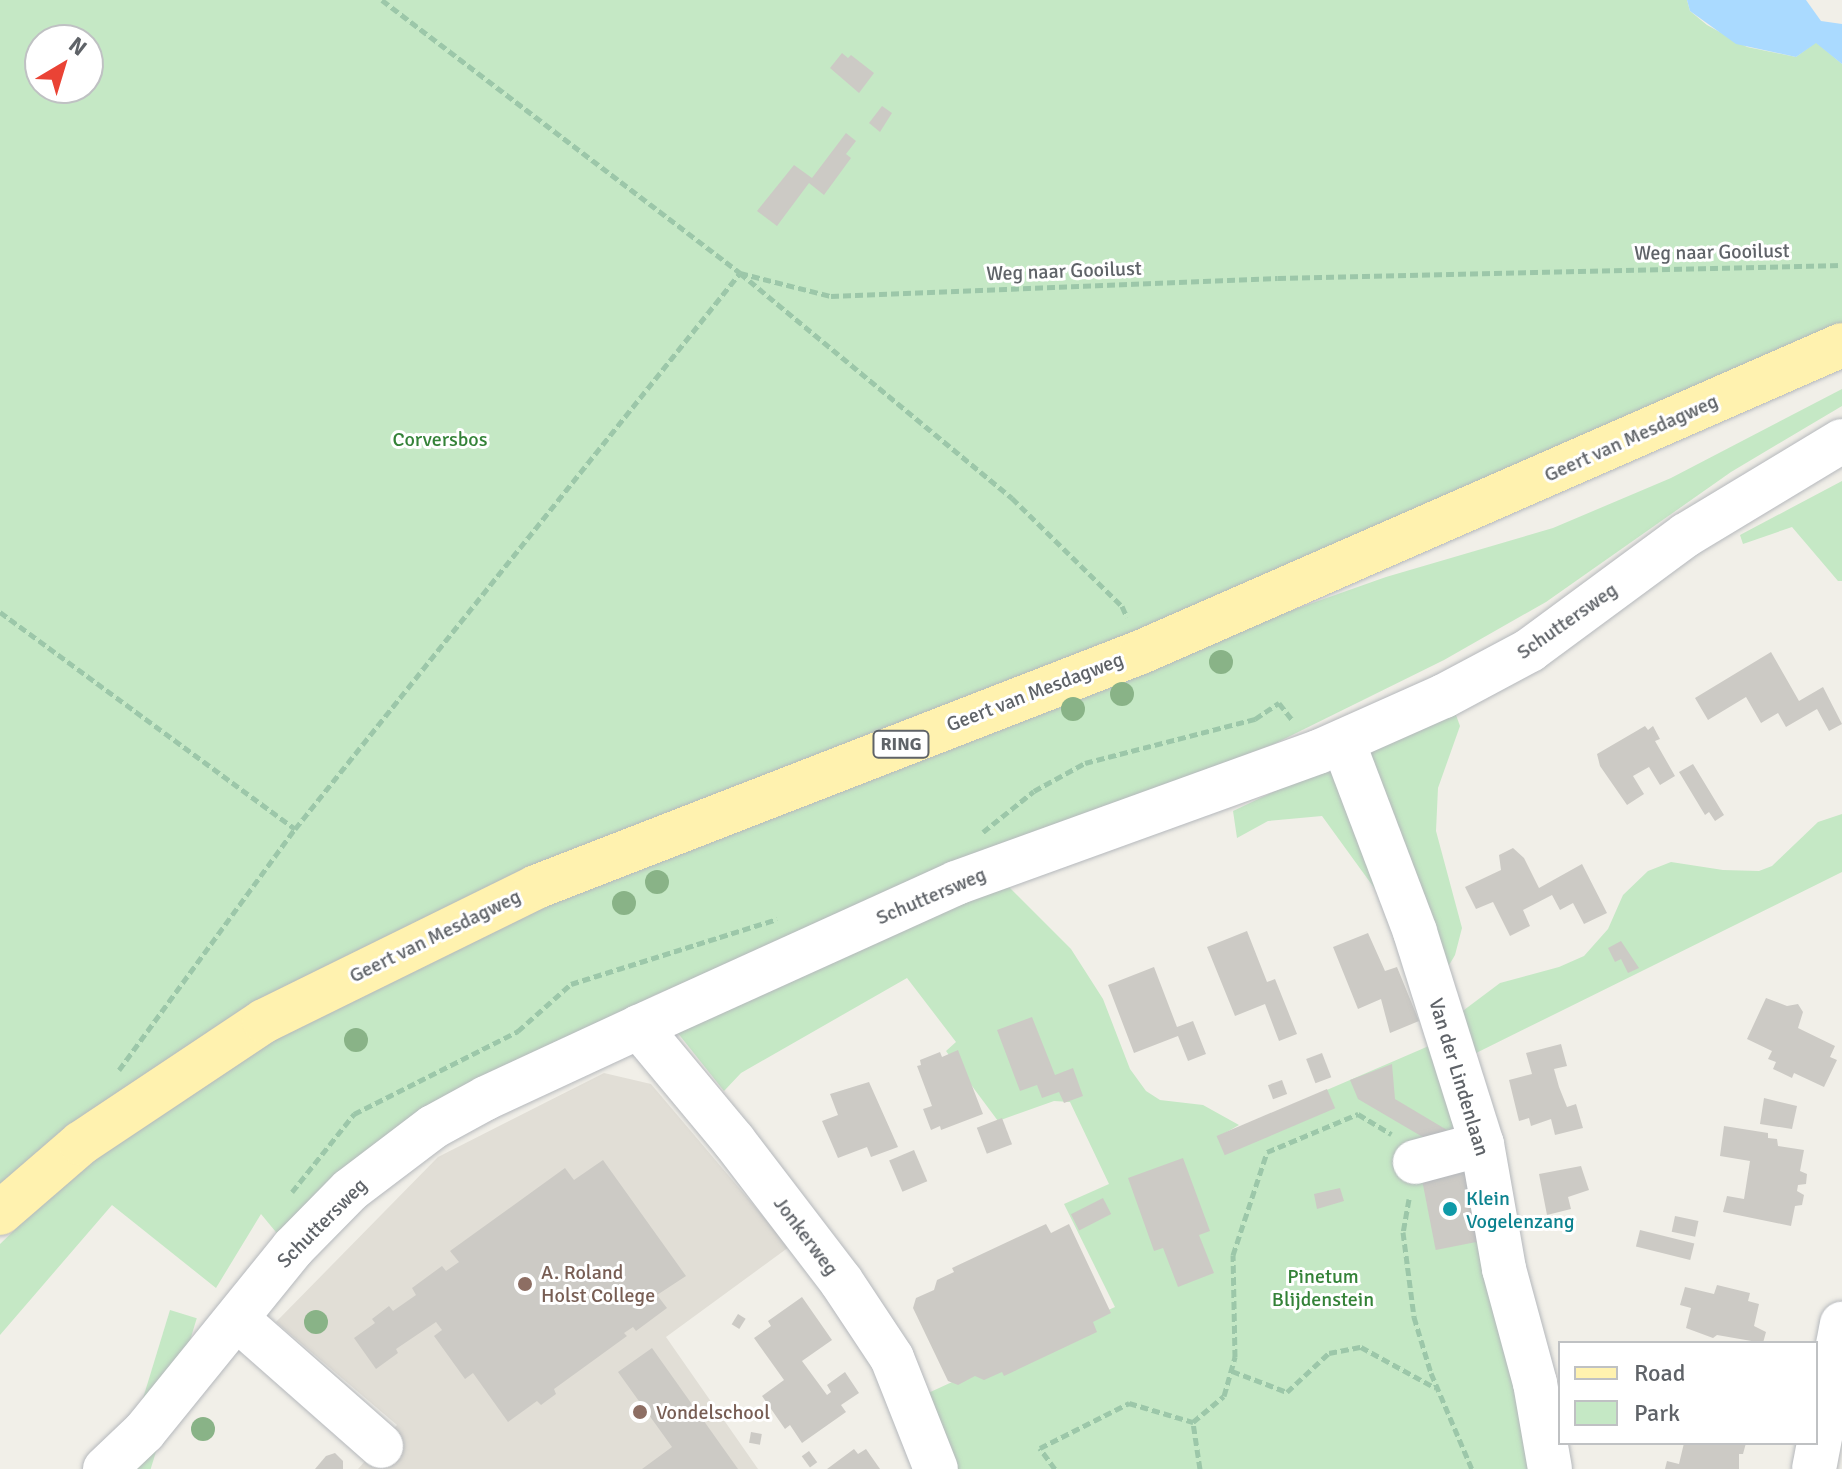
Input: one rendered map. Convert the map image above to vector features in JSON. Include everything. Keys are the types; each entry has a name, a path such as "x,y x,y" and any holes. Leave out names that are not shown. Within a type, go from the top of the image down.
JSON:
{"main road":[{"name":"Geert van Mesdagweg","path":"0,1213 81,1143 264,1021 536,887 1141,652 1842,345"}],"street":[{"name":"Schuttersweg","path":"105,1469 144,1432 293,1248 350,1190 433,1127 486,1098 956,883 1343,742 1444,696 1530,650 1686,535 1842,441"},
{"name":"Van der Lindenlaan","path":"1343,742 1415,932 1482,1144 1504,1269 1535,1383 1550,1469"},
{"name":"Jonkerweg","path":"639,1027 743,1152 875,1332 892,1358 936,1469"},
{"path":"1422,1160 1482,1144"},
{"path":"237,1319 381,1446"},
{"path":"1814,1469 1842,1324"}],"path":[{"name":"Weg naar Gooilust","path":"382,0 740,273 831,296 1278,278 1842,265"},
{"path":"110,1081 295,829 740,273 1012,498 1122,606 1141,652"},
{"path":"0,612 295,829"},
{"path":"1193,1422 1224,1396 1232,1371 1235,1357 1233,1255 1267,1152 1358,1114 1422,1160 1403,1232 1414,1317 1437,1389 1472,1469"},
{"path":"1232,1371 1287,1392 1329,1353 1361,1347 1437,1389"},
{"path":"1055,1469 1040,1448 1129,1403 1193,1422"},
{"path":"1193,1422 1200,1469"}],"shaded area":[{"name":"A. Roland Holst College","path":"604,1073 651,1084 789,1247 666,1337 758,1469 358,1469 397,1425 276,1322 438,1157"}],"green space":[{"name":"Corversbos","path":"0,0 1687,0 1690,11 1707,25 1747,47 1796,57 1816,42 1842,64 1842,328 1702,399 460,909 0,1203"},
{"path":"1842,389 1842,406 1731,472 1546,602 1444,660 1274,744 956,865 655,995 403,1127 280,1237 261,1214 216,1288 112,1205 0,1335 0,1244 59,1187 163,1107 350,994 534,900 1267,619 1386,577 1553,528 1671,478"},
{"path":"1842,481 1842,581 1838,581 1792,527 1743,544 1740,535"},
{"path":"1453,707 1460,726 1438,788 1436,831 1462,928 1455,955 1435,989 1396,918 1322,816 1268,821 1237,838 1233,811"},
{"name":"Pinetum Blijdenstein","path":"1842,814 1842,872 1458,1062 1549,1469 956,1469 926,1394 1115,1307 1064,1204 1109,1184 1070,1102 1054,1101 998,1121 946,1051 956,1042 907,978 741,1073 724,1091 677,1032 1003,881 1071,949 1103,999 1130,1069 1146,1091 1160,1100 1203,1105 1239,1125 1218,1137 1452,1036 1460,1013 1500,983 1559,967 1584,956 1608,929 1623,895 1648,871 1671,862 1723,870 1759,871 1772,866 1818,822"},
{"path":"170,1310 197,1318 151,1469 121,1469"}],"water":[{"path":"1687,0 1806,0 1821,21 1842,24 1842,64 1816,43 1796,57 1736,44 1690,11"}],"building":[{"path":"842,53 848,58 851,55 874,73 859,93 830,68"},
{"path":"882,106 892,113 880,132 869,123"},
{"path":"846,133 856,141 846,154 851,158 824,195 809,183 777,226 757,211 794,165 812,178"},
{"path":"1771,652 1799,701 1823,687 1842,724 1829,731 1817,709 1786,727 1778,713 1761,723 1746,697 1708,720 1695,698"},
{"path":"1645,726 1648,730 1653,726 1660,739 1655,741 1675,776 1660,785 1649,767 1633,776 1644,794 1627,805 1600,766 1597,754"},
{"path":"1693,764 1724,815 1715,821 1709,812 1705,815 1679,772"},
{"path":"1513,848 1524,858 1539,888 1582,864 1607,913 1584,924 1573,903 1560,910 1552,895 1523,910 1530,926 1510,936 1493,902 1476,909 1465,887 1501,870 1499,855"},
{"path":"1247,931 1267,982 1275,979 1297,1034 1279,1041 1265,1004 1235,1016 1207,947"},
{"path":"1368,933 1385,971 1397,967 1419,1021 1390,1033 1381,999 1358,1009 1333,947"},
{"path":"1621,941 1639,968 1628,973 1621,959 1615,962 1608,948"},
{"path":"1154,967 1177,1027 1193,1021 1206,1054 1188,1061 1178,1036 1134,1053 1108,985"},
{"path":"1766,998 1787,1006 1798,1004 1803,1012 1798,1028 1835,1046 1830,1057 1837,1060 1824,1087 1794,1073 1792,1078 1773,1069 1776,1062 1768,1059 1772,1051 1747,1039"},
{"path":"1032,1017 1055,1075 1073,1068 1083,1096 1064,1103 1059,1092 1042,1098 1037,1085 1020,1091 997,1030"},
{"path":"1561,1044 1567,1066 1554,1069 1567,1107 1576,1104 1583,1128 1555,1135 1551,1119 1531,1126 1529,1118 1519,1121 1509,1080 1532,1074 1526,1053"},
{"path":"958,1050 983,1114 941,1130 940,1126 931,1130 923,1109 932,1106 917,1066 921,1065 920,1060 940,1052 942,1057"},
{"path":"1322,1053 1331,1077 1315,1083 1306,1059"},
{"path":"1392,1064 1395,1099 1447,1130 1438,1146 1358,1099 1350,1080"},
{"path":"1282,1080 1287,1094 1273,1099 1268,1085"},
{"path":"869,1082 898,1147 871,1157 867,1147 838,1158 822,1121 838,1115 830,1094"},
{"path":"1327,1089 1335,1108 1225,1155 1217,1136"},
{"path":"1764,1098 1797,1106 1792,1129 1760,1124"},
{"path":"1002,1118 1012,1144 987,1154 977,1128"},
{"path":"1724,1126 1768,1133 1768,1138 1777,1139 1778,1146 1804,1150 1800,1171 1807,1174 1806,1184 1798,1185 1797,1191 1804,1195 1802,1205 1795,1206 1791,1226 1723,1212 1727,1196 1744,1199 1750,1161 1720,1156"},
{"path":"914,1150 927,1181 902,1192 889,1161"},
{"path":"1183,1158 1210,1231 1199,1235 1214,1273 1178,1287 1163,1248 1154,1251 1128,1178"},
{"path":"603,1160 686,1276 657,1295 667,1308 636,1331 633,1327 624,1333 627,1336 554,1389 556,1394 541,1405 537,1401 508,1422 473,1373 465,1379 434,1336 442,1330 436,1322 396,1349 398,1353 376,1369 354,1338 375,1323 372,1319 389,1306 393,1311 416,1295 412,1288 442,1266 446,1271 459,1262 450,1251 565,1168 574,1180"},
{"name":"Klein Vogelenzang","path":"1464,1165 1479,1242 1436,1250 1421,1173"},
{"path":"1581,1166 1589,1190 1568,1197 1571,1209 1547,1215 1539,1174"},
{"path":"1340,1188 1344,1201 1317,1209 1314,1194"},
{"path":"1103,1198 1111,1214 1079,1230 1071,1214"},
{"path":"1675,1216 1698,1221 1695,1237 1672,1232"},
{"path":"1046,1224 1051,1233 1069,1224 1111,1313 1093,1322 1097,1332 1004,1376 1002,1372 984,1380 975,1376 958,1385 948,1381 913,1308 916,1298 934,1290 937,1280 954,1272 952,1268"},
{"path":"1640,1230 1694,1244 1690,1260 1636,1246"},
{"path":"1717,1285 1750,1293 1748,1301 1759,1304 1754,1326 1766,1332 1764,1341 1717,1335 1713,1338 1686,1328 1691,1308 1680,1305 1685,1287 1714,1294"},
{"path":"802,1297 832,1340 802,1361 827,1395 831,1392 827,1385 845,1372 859,1393 841,1405 846,1412 802,1443 790,1425 785,1429 762,1396 784,1380 754,1338 771,1326 768,1321"},
{"path":"738,1314 746,1319 739,1329 732,1324"},
{"path":"652,1348 738,1469 642,1469 672,1447 618,1372"},
{"path":"751,1432 762,1434 760,1445 749,1443"},
{"path":"1684,1445 1745,1445 1743,1454 1739,1454 1739,1469 1665,1469 1667,1461 1679,1464"},
{"path":"854,1449 858,1454 866,1449 880,1469 827,1469"},
{"path":"809,1451 817,1462 810,1468 802,1456"},
{"path":"335,1453 343,1461 343,1469 315,1469 326,1456"}],"place":[{"name":"Klein Vogelenzang","path":"1450,1209"},
{"name":"A. Roland Holst College","path":"525,1284"},
{"name":"Vondelschool","path":"640,1412"}]}
